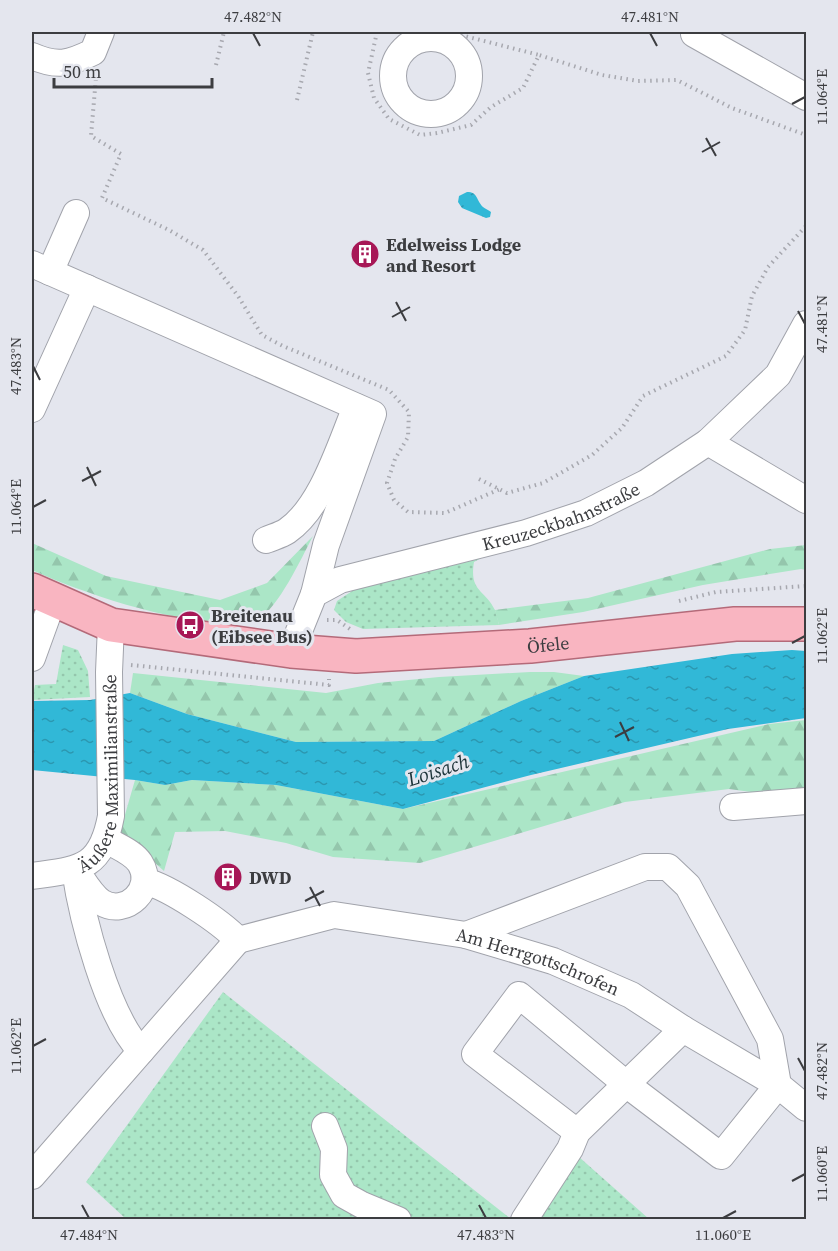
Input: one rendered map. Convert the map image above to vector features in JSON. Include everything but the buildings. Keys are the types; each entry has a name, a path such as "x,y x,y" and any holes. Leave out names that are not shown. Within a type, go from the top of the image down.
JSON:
{"main road":[{"name":"Öfele","path":"42,595 111,625 291,651 356,656 530,646 735,624 807,624"}],"street":[{"path":"32,56 49,63 73,63 93,52 101,32"},
{"path":"694,34 807,97"},
{"path":"76,213 40,268 373,414 326,544 314,594 291,651"},
{"path":"32,409 87,288"},
{"name":"Kreuzeckbahnstraße","path":"314,594 340,580 526,533 586,513 646,483 708,442 778,375 804,335"},
{"path":"266,540 287,531 303,515 327,479 356,407"},
{"path":"708,442 807,500"},
{"path":"32,658 42,595"},
{"name":"Äußere Maximilianstraße","path":"32,876 75,870 84,866 94,857 108,828 111,625"},
{"path":"733,807 807,801"},
{"path":"75,870 95,896 110,906 129,904 137,898 145,880 144,871 140,862 108,828"},
{"path":"466,935 645,867 668,867 688,886 770,1039 777,1085 721,1156 626,1084 519,995 475,1054 577,1132"},
{"path":"75,870 80,904 108,992 130,1040 141,1051"},
{"path":"34,1167 141,1051 238,940 228,930 183,900 145,880"},
{"name":"Am Herrgottschrofen","path":"238,940 334,915 466,935 553,961 631,995 682,1029 777,1085 807,1108"},
{"path":"524,1220 570,1149 577,1132 682,1029"},
{"path":"325,1126 334,1149 333,1175 344,1195 398,1220"}],"path":[{"path":"216,65 224,32"},
{"path":"297,100 313,32"},
{"path":"377,32 368,73 374,98 389,118 420,135 471,125 491,107 522,88 539,56"},
{"path":"442,34 539,56 602,75 638,81 677,80 732,108 807,135"},
{"path":"85,57 96,77 92,136 121,154 102,198 169,230 203,250 238,296 262,335 389,390 409,412 408,437 395,459 387,483 394,500 408,512 445,513 500,489"},
{"path":"479,479 507,493 543,483 592,455 622,428 643,396 726,356 745,330 752,296 768,267 807,226"}],"green space":[{"path":"526,533 474,562 473,572 476,585 491,603 499,625 363,629 346,622 334,610 337,601 390,566"},
{"path":"313,536 289,582 273,605 258,619 251,621 217,622 163,614 79,589 32,570 32,543 106,576 220,600 267,583"},
{"path":"806,545 806,570 703,585 583,612 499,625 495,610 588,598 770,549"},
{"path":"63,645 78,650 88,671 90,697 32,700 35,685 56,684"},
{"path":"530,672 584,676 521,701 434,741 296,742 187,714 130,693 133,673 326,693 378,683"},
{"path":"806,720 806,794 765,794 729,789 625,802 420,863 333,857 286,843 225,831 175,832 164,871 120,832 135,780 165,785 192,780 276,785 403,809 769,724"},
{"path":"223,992 511,1219 126,1219 86,1182"},
{"path":"570,1149 649,1219 524,1220"}],"water":[{"path":"467,192 475,195 483,207 491,212 490,217 486,218 462,208 458,202 459,196"},
{"name":"Loisach","path":"806,651 806,718 728,729 531,775 403,809 276,785 192,780 165,785 32,770 32,701 90,700 130,693 187,714 296,742 434,741 521,701 584,676 732,654"}],"place":[{"name":"Edelweiss Lodge and Resort","path":"365,254"},
{"name":"Breitenau (Eibsee Bus)","path":"190,625"},
{"name":"DWD","path":"228,877"}]}
